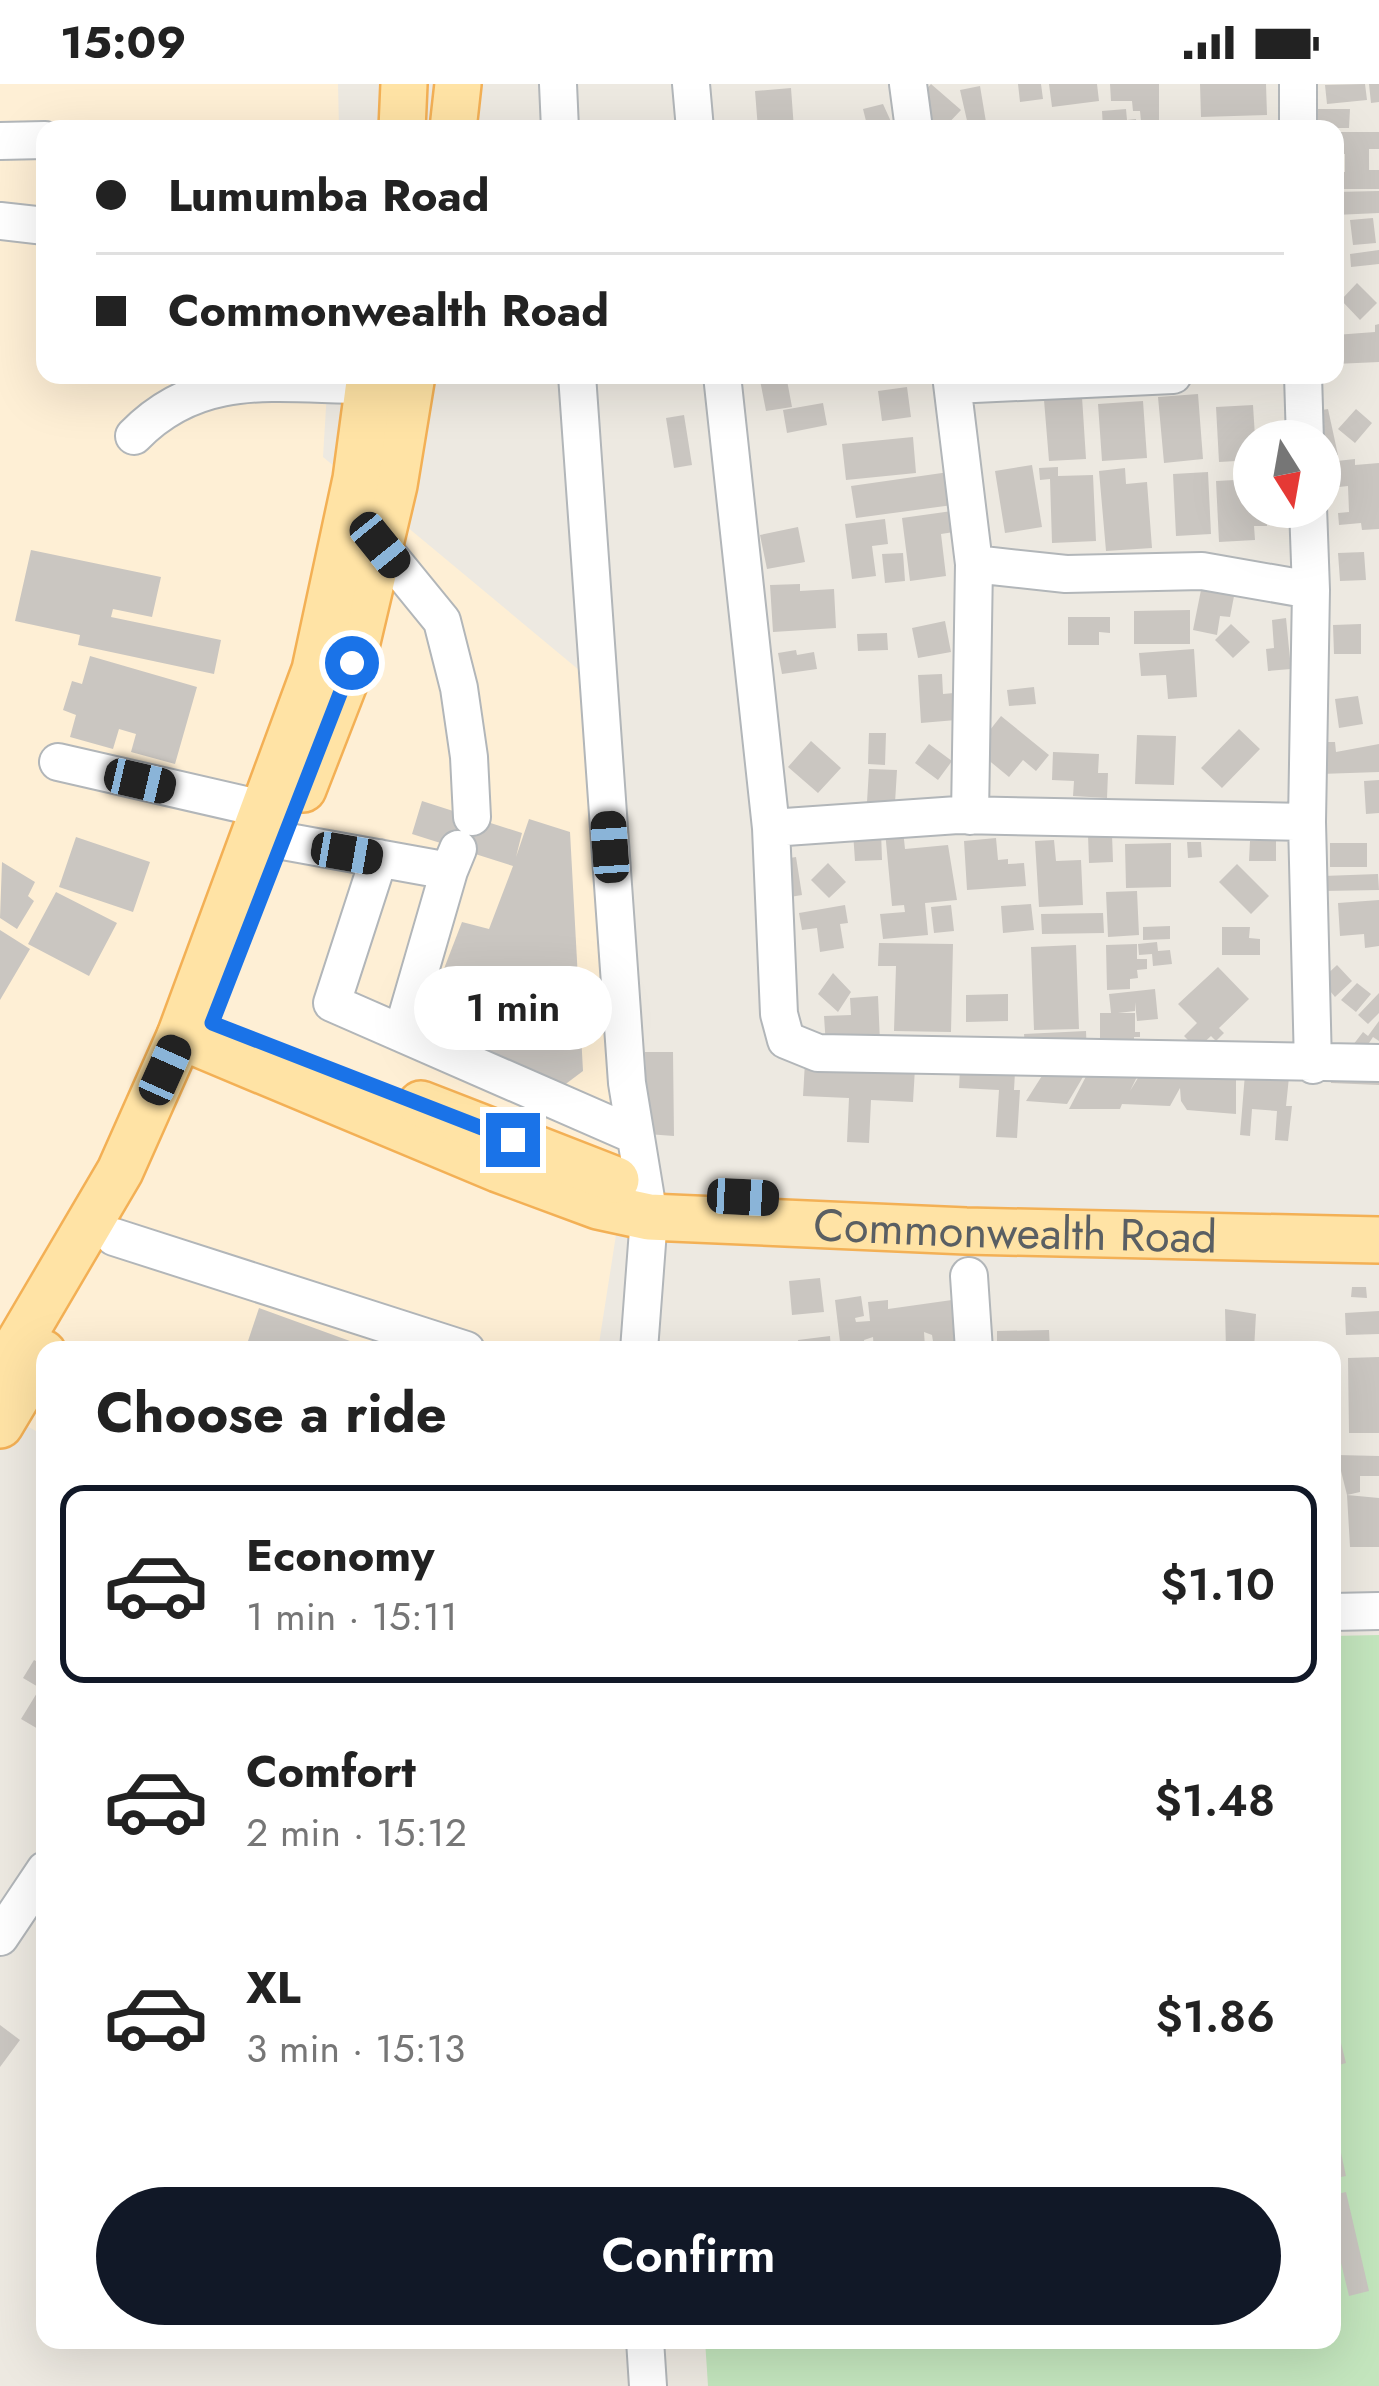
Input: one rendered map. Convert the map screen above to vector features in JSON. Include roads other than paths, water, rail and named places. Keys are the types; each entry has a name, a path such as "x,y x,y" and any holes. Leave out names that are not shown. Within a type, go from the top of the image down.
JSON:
{"main road":[{"path":"402,120 404,84"},
{"path":"454,120 458,84"},
{"path":"273,825 315,670 356,479 368,384"},
{"path":"50,1341 144,1180 273,825 352,663 410,384"},
{"path":"0,1375 196,1030"},
{"name":"Commonwealth Road","path":"196,1030 498,1169 598,1206 1379,1208"},
{"name":"Commonwealth Road","path":"645,1204 966,1231 1379,1240"},
{"path":"0,1425 36,1365"}],"street":[{"path":"558,84 560,120"},
{"path":"691,84 694,120"},
{"path":"908,84 913,120"},
{"path":"1298,84 1298,120"},
{"path":"0,141 36,140"},
{"path":"0,221 36,225"},
{"path":"134,436 158,411 195,392 260,384"},
{"path":"578,384 623,1036 645,1204 639,1341"},
{"path":"723,384 771,828 778,1014 786,1040 818,1053 1379,1063"},
{"path":"952,384 974,564 970,816"},
{"path":"1303,384 1305,420"},
{"path":"1309,528 1307,822 1313,1065"},
{"path":"380,545 442,621 460,688 470,757 460,846 402,1033"},
{"path":"974,564 1066,574 1202,571 1311,590"},
{"path":"58,762 379,858 460,846"},
{"path":"771,828 970,816 1307,822"},
{"path":"379,858 332,1003 634,1135"},
{"path":"114,1237 438,1341"},
{"path":"969,1276 973,1341"},
{"path":"1341,1612 1379,1611"},
{"path":"0,1937 36,1883"},
{"path":"646,2349 648,2386"}]}
